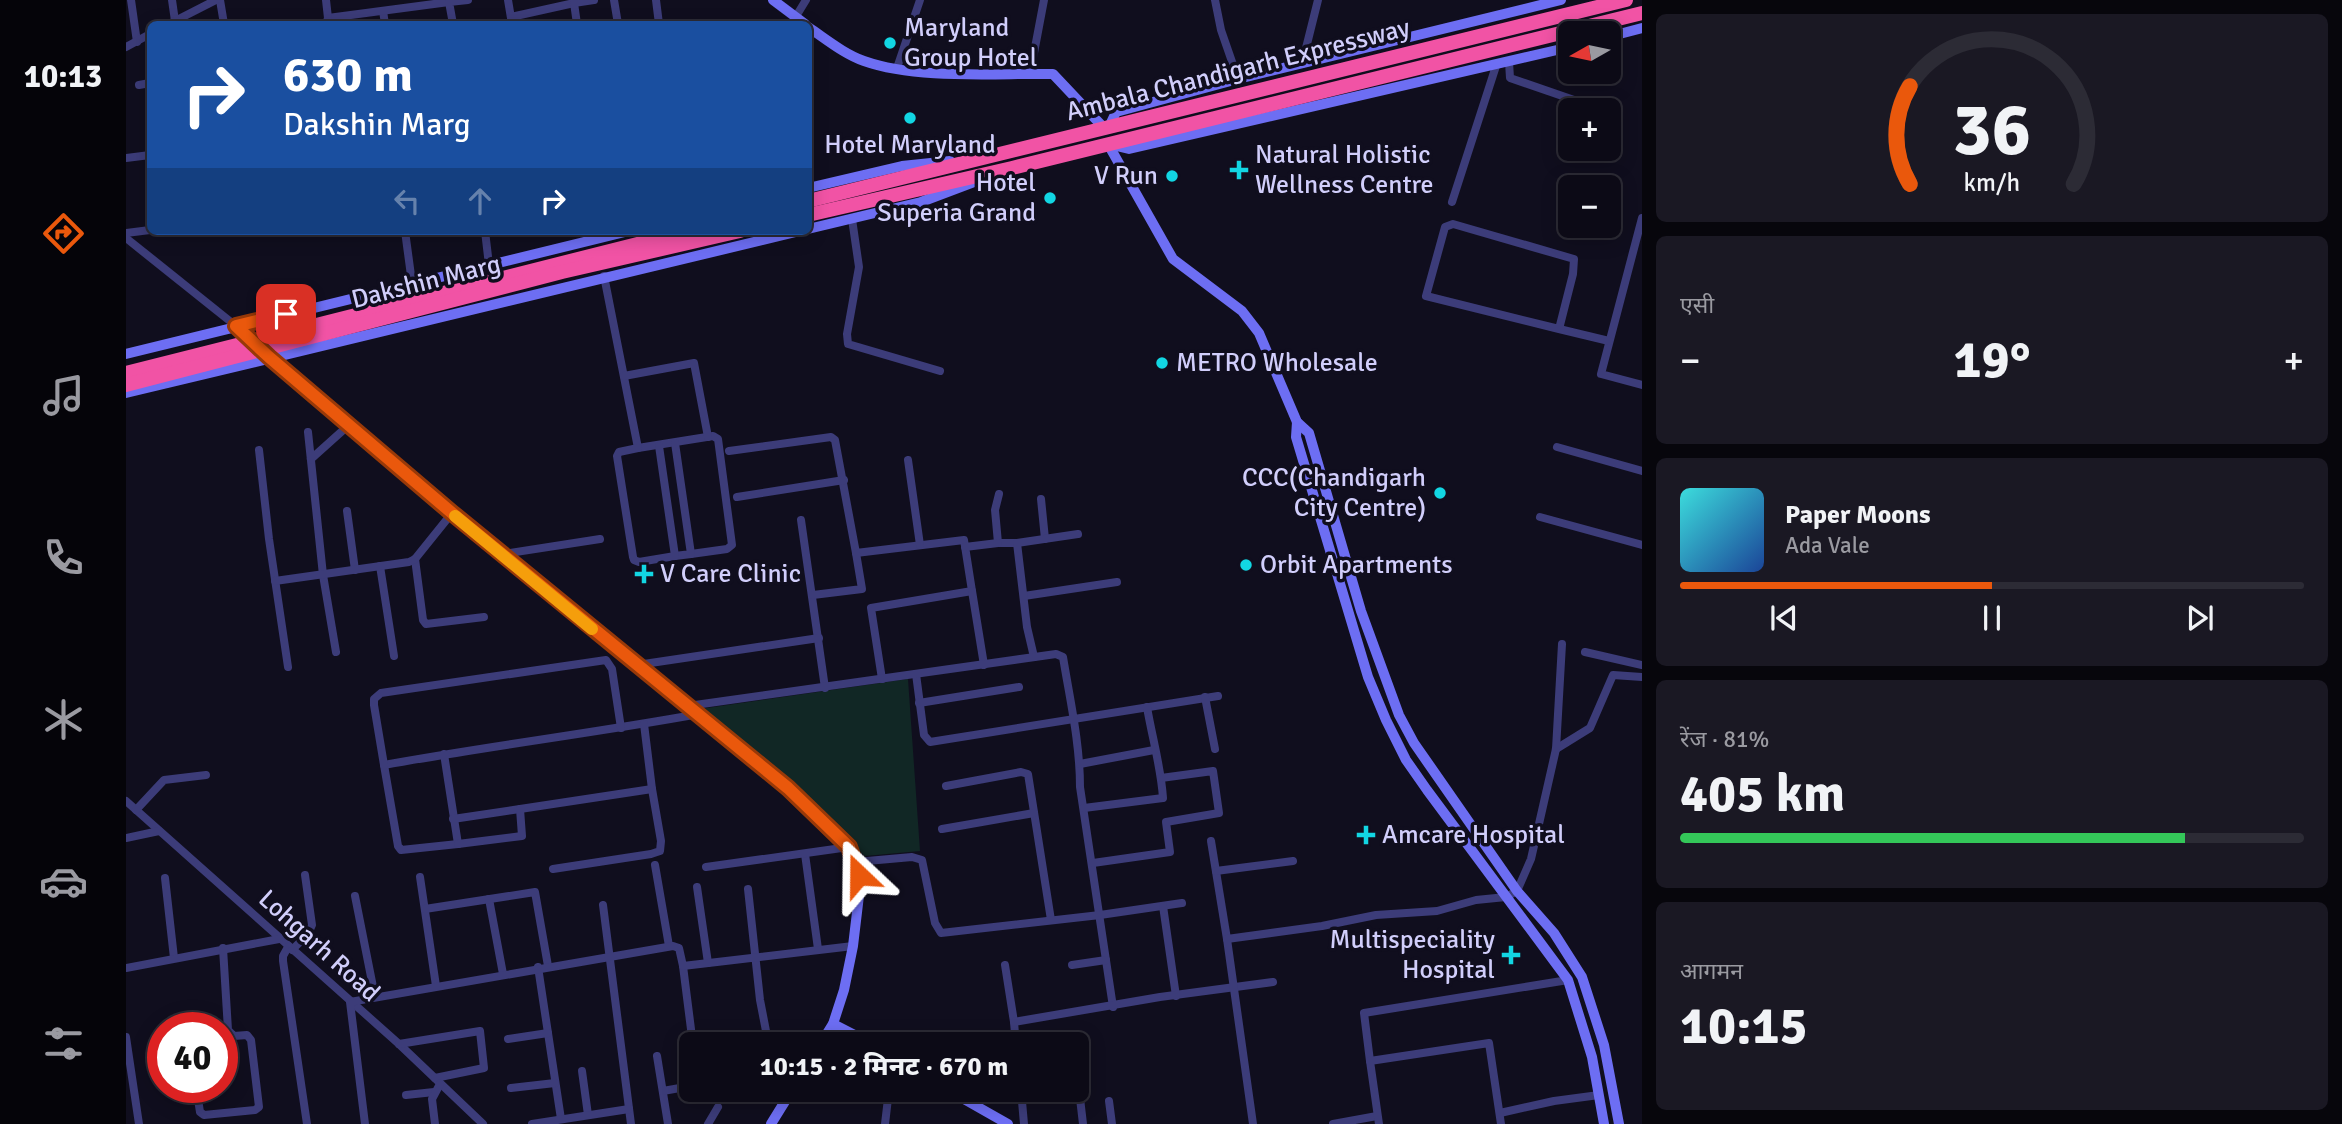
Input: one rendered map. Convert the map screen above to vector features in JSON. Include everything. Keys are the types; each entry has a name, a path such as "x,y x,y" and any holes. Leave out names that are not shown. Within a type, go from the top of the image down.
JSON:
{"highway":[{"name":"Ambala Chandigarh Expressway","path":"812,200 1626,0"},
{"name":"Ambala Chandigarh Expressway","path":"1012,168 1642,13"},
{"path":"812,214 1012,168"},
{"path":"126,373 561,268 674,235"},
{"name":"Dakshin Marg","path":"126,385 561,268 721,235"}],"street":[{"path":"131,0 136,41"},
{"path":"172,0 172,21"},
{"path":"176,21 218,0 223,21"},
{"path":"326,0 327,21 468,0"},
{"path":"508,0 512,21 594,0"},
{"path":"614,0 618,21"},
{"path":"656,0 659,21"},
{"path":"773,0 800,21"},
{"path":"803,21 806,0"},
{"path":"897,68 920,0"},
{"path":"1030,74 1044,0"},
{"path":"1215,0 1221,30 1238,79"},
{"path":"1302,64 1318,0"},
{"path":"812,29 862,61 897,68 925,72 1053,74 1106,128 1116,112 1529,4 1561,0"},
{"path":"449,1 452,21"},
{"path":"574,3 577,21"},
{"path":"383,11 385,21"},
{"path":"1621,34 1642,28"},
{"path":"126,47 147,36"},
{"path":"1108,144 1129,149 1558,50"},
{"path":"1508,62 1510,78 1568,98"},
{"path":"1452,202 1496,65"},
{"path":"139,85 147,84"},
{"path":"1108,144 1173,259 1242,312 1259,333 1297,422 1309,433 1361,611 1399,715 1414,743 1517,891 1554,933 1583,977 1604,1045 1619,1124"},
{"path":"126,158 147,155"},
{"path":"812,187 902,166 984,158"},
{"path":"812,228 921,202 1012,168"},
{"path":"1642,218 1601,373 1642,384"},
{"path":"852,219 859,267 847,334 848,344 940,371"},
{"path":"1559,329 1573,274 1574,259 1453,223 1445,227 1426,296 1559,329 1609,341"},
{"path":"126,236 147,231"},
{"path":"406,235 412,283"},
{"path":"485,235 489,265"},
{"name":"Dakshin Marg","path":"126,354 613,235"},
{"path":"126,393 783,235"},
{"path":"126,236 236,326 452,513 788,788 849,847 856,862 860,887 853,946 844,990 828,1032"},
{"path":"604,276 638,448"},
{"path":"624,376 694,363 708,437"},
{"path":"1297,422 1296,437 1368,677 1386,720 1406,760 1567,980 1592,1057 1604,1124"},
{"path":"311,459 350,424"},
{"path":"308,432 323,575 336,652"},
{"path":"716,436 732,545 727,549 639,562 633,557 617,456 619,452 675,443 716,436"},
{"path":"729,451 831,437 837,445 862,589 813,595"},
{"path":"675,443 691,554"},
{"path":"659,446 675,556"},
{"path":"1557,447 1642,471"},
{"path":"259,450 288,667"},
{"path":"908,460 920,545"},
{"path":"737,497 844,481"},
{"path":"998,543 995,510 999,494"},
{"path":"1041,499 1045,539"},
{"path":"347,511 355,570"},
{"path":"275,581 415,559 452,513"},
{"path":"1540,517 1642,543"},
{"path":"802,520 825,688"},
{"path":"965,547 1078,534"},
{"path":"503,554 600,539"},
{"path":"856,553 964,540 984,665"},
{"path":"1017,543 1027,626 1034,657"},
{"path":"415,559 426,624 484,617"},
{"path":"380,566 394,656"},
{"path":"1024,596 1117,582"},
{"path":"881,679 871,608 972,591"},
{"path":"637,666 819,638"},
{"path":"1227,939 1322,926 1376,915 1437,911 1476,900 1506,897 1517,891 1531,859 1556,749 1562,644"},
{"path":"1585,652 1642,665"},
{"path":"688,706 1056,654 1063,657 1074,718 1080,787 1113,1007"},
{"path":"520,809 522,836 404,850 399,848 374,705 377,694 606,660 612,669 621,728"},
{"path":"916,674 924,735 929,742 1218,696"},
{"path":"1556,749 1590,728 1613,675 1642,677"},
{"path":"919,703 1019,687"},
{"path":"1205,697 1215,749"},
{"path":"1084,808 1163,798 1147,707"},
{"path":"384,765 699,714"},
{"path":"553,869 660,851 661,841 644,724"},
{"path":"1080,764 1154,750"},
{"path":"444,754 458,844"},
{"path":"1093,863 1170,852 1166,822 1219,813 1213,771 1161,778"},
{"path":"946,786 1021,772 1028,774 1051,920"},
{"path":"136,810 164,780 206,775"},
{"path":"1427,790 1438,778"},
{"path":"453,819 652,789"},
{"name":"Lohgarh Road","path":"126,802 399,1044 483,1124"},
{"path":"942,829 1034,813"},
{"path":"126,838 159,831"},
{"path":"1211,841 1253,1124"},
{"path":"706,867 849,847"},
{"path":"804,854 818,950"},
{"path":"856,862 912,857 922,860 935,923 942,933 1182,903"},
{"path":"1216,871 1293,861"},
{"path":"655,865 669,946"},
{"path":"306,875 312,925 308,934 283,956 283,961 307,1124"},
{"path":"420,877 436,986"},
{"path":"165,878 174,958"},
{"path":"696,887 708,963"},
{"path":"748,889 760,1000 766,1032"},
{"path":"425,909 535,892 548,966"},
{"path":"355,896 375,997"},
{"path":"489,899 503,974"},
{"path":"603,905 631,1124"},
{"path":"1163,906 1176,996"},
{"path":"126,965 279,939"},
{"path":"365,1124 350,1002 669,946 679,948 691,1032"},
{"path":"683,966 853,946"},
{"path":"223,948 228,1012"},
{"path":"1072,965 1106,960"},
{"path":"1005,965 1015,1032"},
{"path":"538,967 561,1119"},
{"path":"1333,1124 1378,1120 1364,1013 1567,980"},
{"path":"1014,1023 1273,982"},
{"path":"833,1024 849,1032"},
{"path":"399,1044 480,1031 484,1068 438,1081 432,1105 435,1124"},
{"path":"508,1039 548,1033"},
{"path":"199,1103 200,1112 204,1115 258,1109 251,1040 247,1035 238,1036"},
{"path":"126,1037 130,1090 139,1124"},
{"path":"1370,1061 1489,1043 1501,1124"},
{"path":"657,1056 668,1124"},
{"path":"582,1071 587,1115"},
{"path":"512,1088 555,1083"},
{"path":"663,1091 679,1088"},
{"path":"406,1095 434,1092"},
{"path":"1500,1113 1554,1101 1599,1095"},
{"path":"1110,1101 1112,1124"},
{"path":"771,1124 785,1102"},
{"path":"885,1124 888,1102"},
{"path":"966,1102 993,1120 1009,1124"},
{"path":"1022,1102 1024,1124"},
{"path":"1080,1102 1083,1124"},
{"path":"708,1124 718,1107"},
{"path":"532,1124 629,1109"}],"green space":[{"path":"908,679 920,851 865,856 779,774 700,709"}],"slow traffic":[{"path":"455,516 592,629"}],"place":[{"name":"Maryland Group Hotel","path":"890,43"},
{"name":"Hotel Maryland","path":"910,118"},
{"name":"Natural Holistic Wellness Centre","path":"1239,170"},
{"name":"V Run","path":"1172,176"},
{"name":"Hotel Superia Grand","path":"1050,198"},
{"name":"METRO Wholesale","path":"1162,363"},
{"name":"CCC(Chandigarh City Centre)","path":"1440,493"},
{"name":"Orbit Apartments","path":"1246,565"},
{"name":"V Care Clinic","path":"644,574"},
{"name":"Amcare Hospital","path":"1366,835"},
{"name":"Multispeciality Hospital","path":"1511,955"}],"route":[{"path":"286,314 236,326 452,513 788,788 849,847 859,875"}]}
